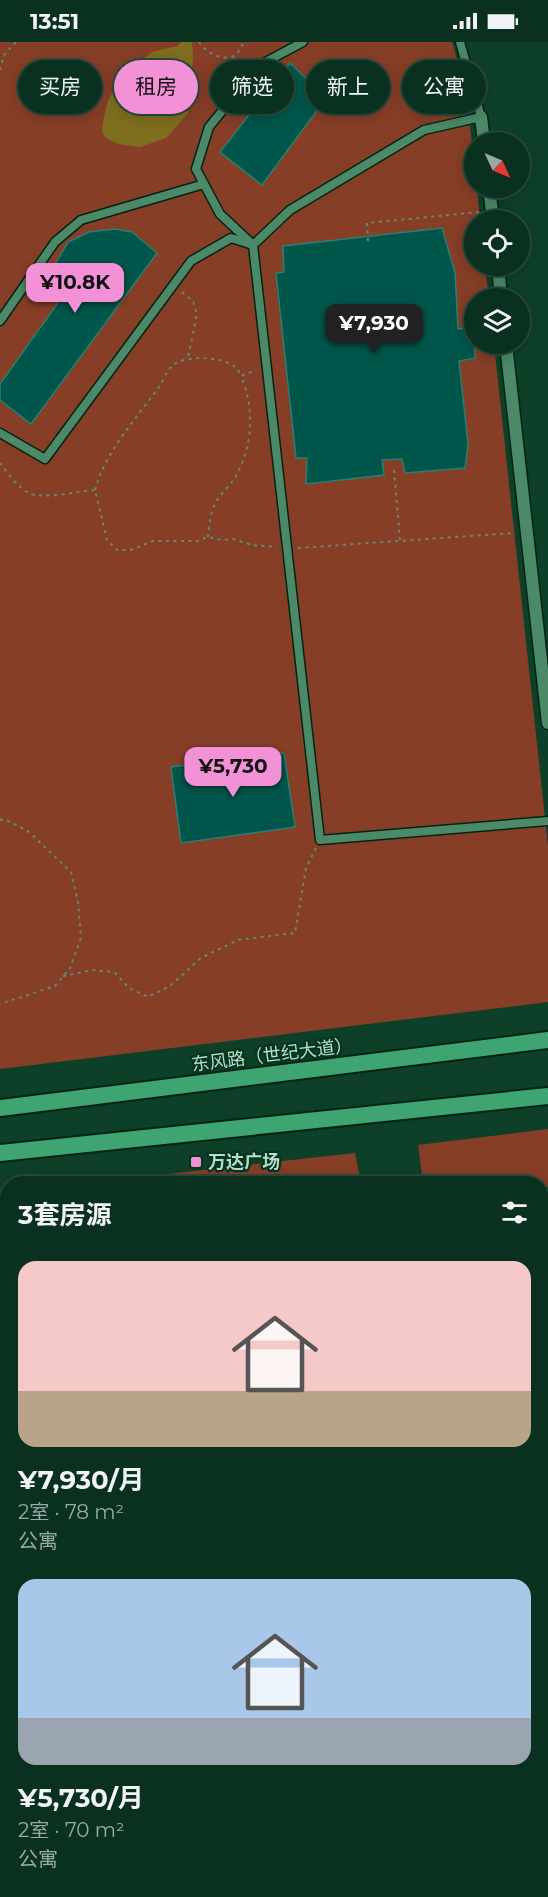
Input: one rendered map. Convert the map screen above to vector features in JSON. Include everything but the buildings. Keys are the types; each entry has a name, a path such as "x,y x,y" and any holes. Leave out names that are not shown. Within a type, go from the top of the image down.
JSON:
{"highway":[{"name":"东风路（世纪大道）","path":"0,1108 548,1040"},
{"path":"0,1153 548,1095"}],"street":[{"path":"482,117 483,132"},
{"path":"507,354 548,723"}],"lane":[{"path":"269,60 303,42"},
{"path":"253,246 290,210 424,130 482,117 460,42"},
{"path":"220,114 209,127 196,169 220,214 253,246 320,840 548,821"},
{"path":"0,321 55,242 81,220 204,184"},
{"path":"0,433 45,459 191,261 231,238 253,246"}],"path":[{"path":"0,70 4,56 16,42"},
{"path":"199,42 208,53 221,58 233,55 242,47 243,42"},
{"path":"233,55 234,60"},
{"path":"368,241 367,223 464,218"},
{"path":"174,284 193,302 197,314 188,357"},
{"path":"208,537 213,507 243,464 250,423 249,402 241,376 235,366 213,359 188,357 171,366 99,476 95,490 107,540 117,550 131,550 153,541 196,541 208,537 222,540 233,539 252,545 287,548 527,532"},
{"path":"241,376 267,366"},
{"path":"0,463 20,486 31,494 42,496 95,490"},
{"path":"394,470 400,540"},
{"path":"0,820 4,819 28,831 71,872 78,902 81,938 70,968 55,986 0,1004"},
{"path":"63,976 93,970 114,972 129,988 148,997 170,986 201,958 238,940 295,933 306,868 320,840"}],"shaded area":[{"path":"0,42 452,42 457,60 402,60 402,114 469,114 471,132 464,132 464,198 478,198 479,210 464,210 464,276 486,276 488,288 464,288 464,354 495,354 548,846 548,1002 0,1069"},
{"path":"181,42 192,42 193,60 142,60 152,52 178,46"},
{"path":"114,90 114,114 187,114 166,138 140,147 118,144 105,137 102,131 108,100"},
{"path":"548,1129 548,1176 422,1176 418,1145"},
{"path":"355,1153 360,1176 150,1176"}],"place":[{"name":"万达广场","path":"196,1162"}]}
